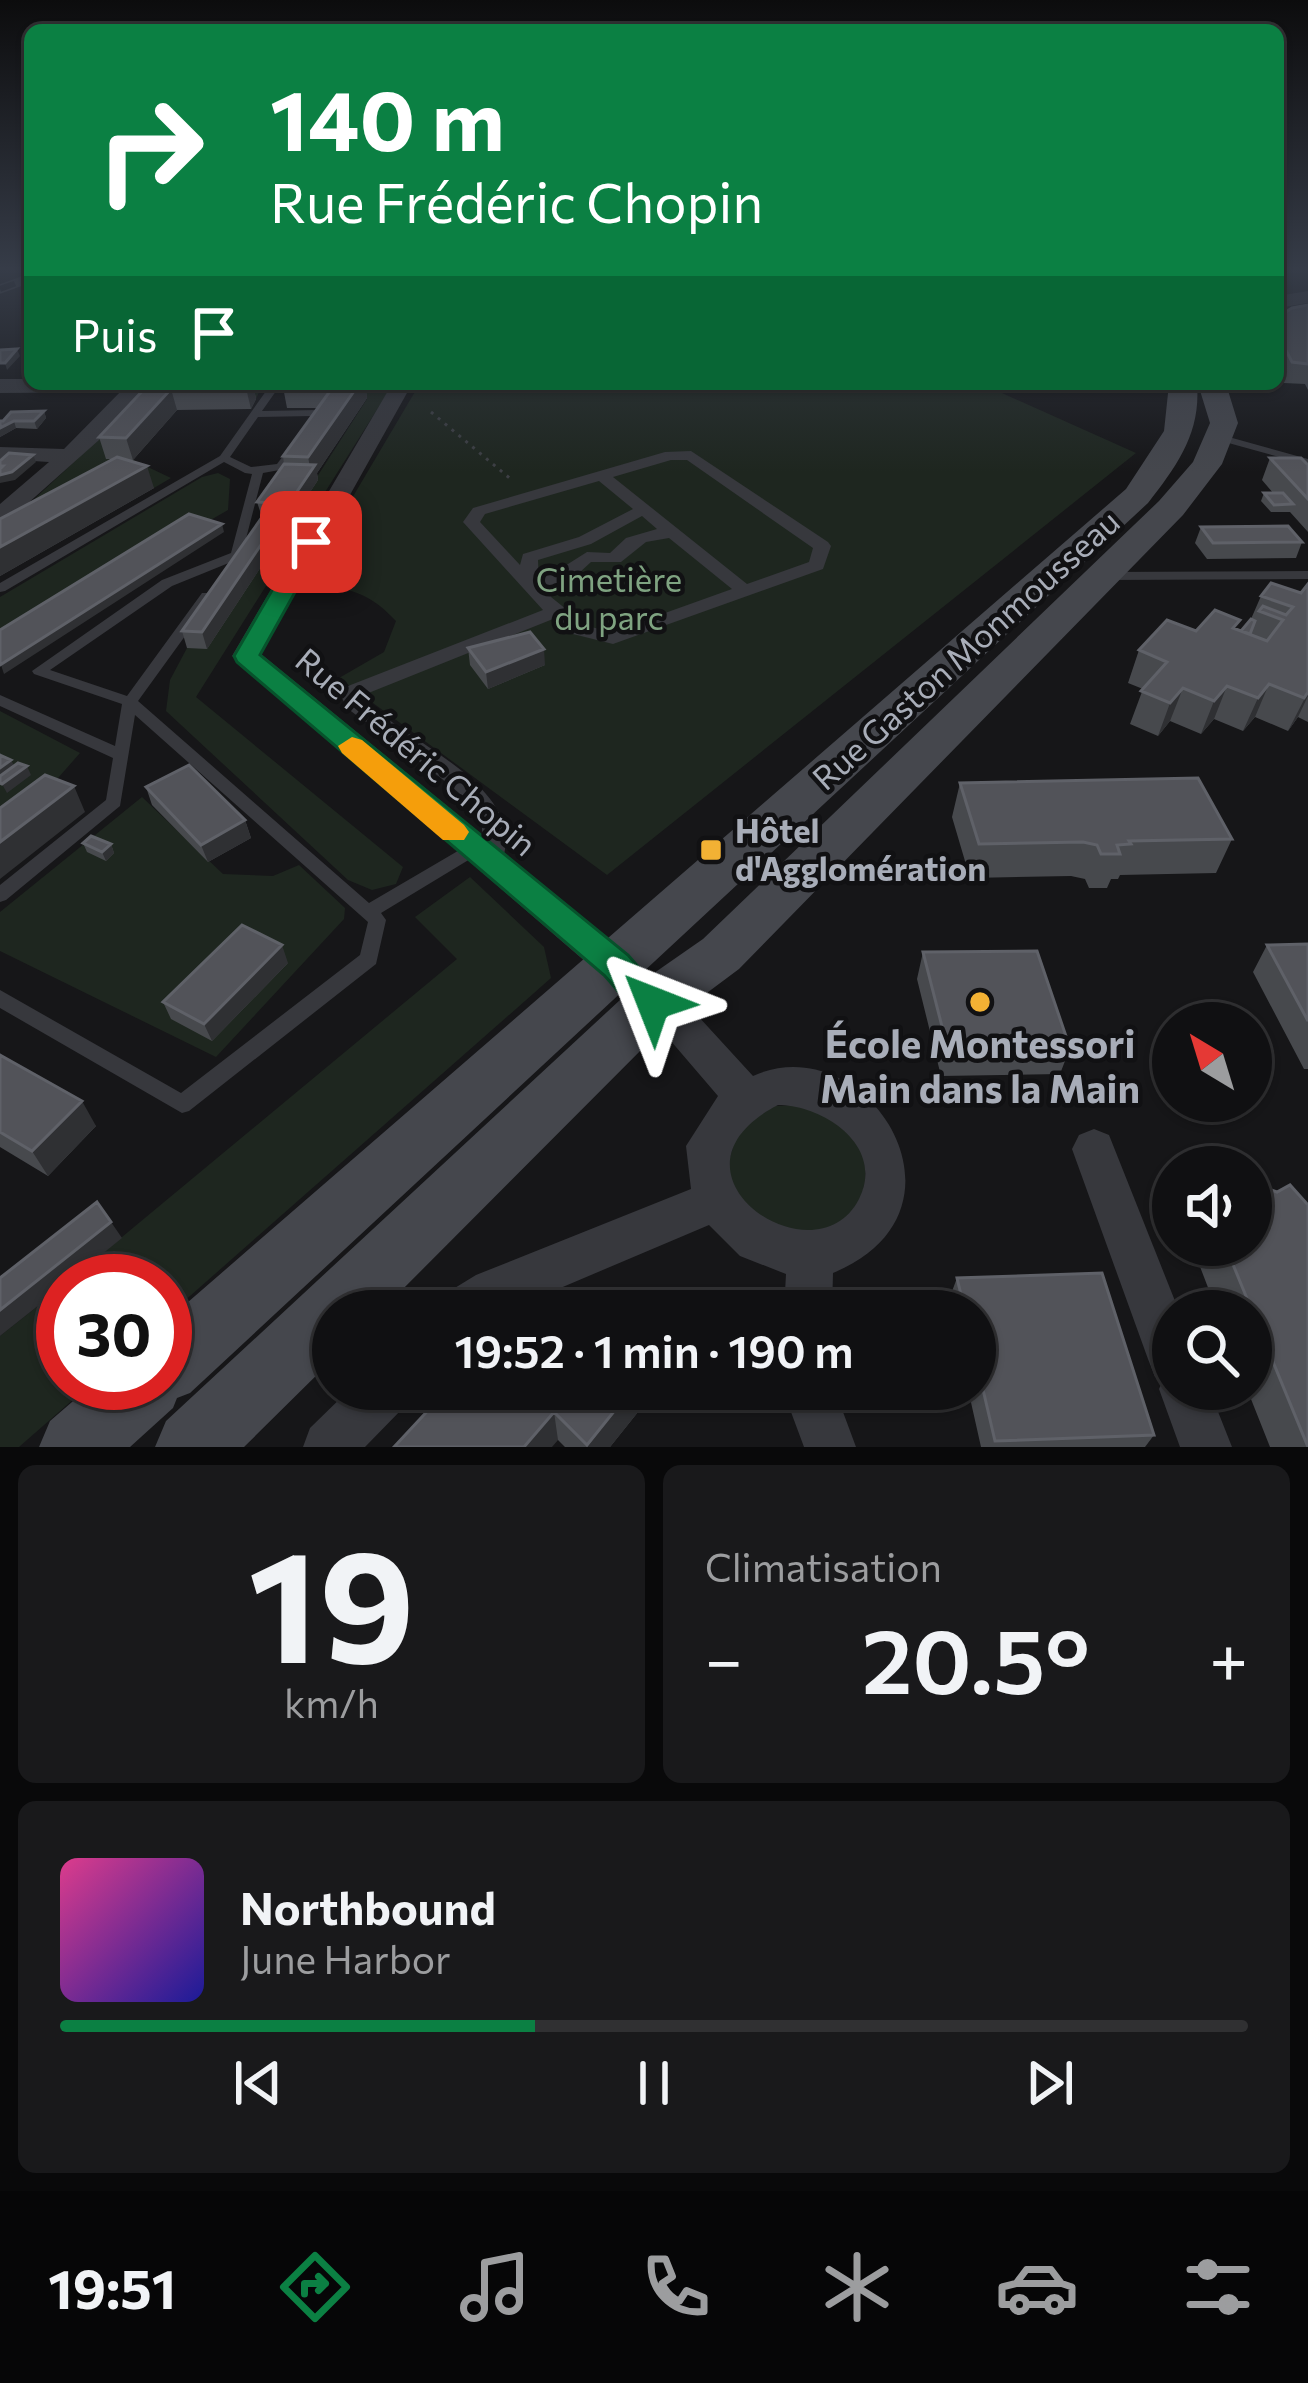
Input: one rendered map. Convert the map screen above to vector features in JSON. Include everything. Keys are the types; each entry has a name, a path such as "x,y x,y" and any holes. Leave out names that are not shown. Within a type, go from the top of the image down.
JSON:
{"main road":[{"name":"Rue Gaston Monmousseau","path":"352,1290 634,984 1137,496 1174,449 1185,413 1183,390"},
{"path":"1214,390 1224,423 1218,437"},
{"name":"Rue Gaston Monmousseau","path":"192,1346 634,984 721,954 1172,508 1207,464 1218,437"},
{"name":"Rue Gaston Monmousseau","path":"192,1447 312,1331"},
{"path":"76,1447 118,1410"}],"street":[{"path":"0,516 70,456 133,390"},
{"name":"Rue Frédéric Chopin","path":"399,390 246,656 634,984 684,1028 746,1096"},
{"path":"0,453 70,456"},
{"path":"670,455 691,456 822,546 817,565 613,638 580,630 471,522 479,511 601,475 670,455"},
{"path":"601,475 745,591"},
{"path":"543,598 529,558 544,548 586,539 613,521 644,510"},
{"path":"482,856 497,836 494,817 481,799 351,696 543,598 560,570 553,563 562,557 614,558 633,541 673,533"},
{"path":"771,1087 800,1087 828,1094 853,1110 878,1145 886,1185 878,1211 850,1240 810,1254 782,1251 754,1240 716,1200 707,1176 713,1130 727,1110 746,1096 771,1087"},
{"path":"1094,1149 1152,1303"},
{"path":"498,1290 716,1200"},
{"path":"809,1290 810,1254"},
{"path":"328,1447 365,1410"},
{"path":"817,1410 830,1447"},
{"path":"1192,1410 1206,1447"}],"lane":[{"path":"0,588 224,458 272,390"},
{"path":"224,458 258,472 281,466 319,413 255,414"},
{"path":"1218,437 1308,462"},
{"path":"0,895 114,802 130,701 237,555 258,472"},
{"path":"0,998 182,1104 369,959 377,920 130,701 39,671 167,583 237,555"},
{"path":"1103,576 1308,574"},
{"path":"0,700 119,754"},
{"path":"368,912 482,856"}],"path":[{"path":"431,412 531,496"}],"green space":[{"path":"389,390 196,697 403,867 396,884 372,890 348,880 166,711 170,680 187,648 207,648 367,399 296,391"},
{"name":"Cimetière du parc","path":"416,390 995,390 1136,453 607,875 339,678 384,652 396,621 385,610 353,592 300,586"},
{"path":"259,392 256,399 159,401 107,459 133,460 171,478 154,488 124,479 0,531 147,394"},
{"path":"218,473 230,479 228,510 0,641 0,597 202,477"},
{"path":"0,711 80,753 0,844"},
{"path":"142,797 223,874 273,876 299,865 345,908 344,919 216,1057 0,951 0,912"},
{"path":"470,877 544,947 551,978 192,1294 192,1254 102,1254 457,959 415,917"},
{"path":"796,1105 835,1120 857,1143 865,1169 862,1194 848,1216 827,1231 799,1234 753,1215 737,1195 727,1167 739,1128 775,1106"},
{"path":"36,1307 36,1410 61,1410 19,1447 0,1447 0,1336"}],"building":[{"path":"1284,337 1308,337 1308,364 1292,362"},
{"path":"17,349 5,363 0,363 0,350"},
{"path":"143,390 170,390 126,438 99,437"},
{"path":"331,390 355,390 308,457 283,456"},
{"path":"44,411 34,421 14,421 0,428 0,421 11,412"},
{"path":"9,453 33,455 12,472 0,475 0,461"},
{"path":"117,457 147,466 0,547 0,519"},
{"path":"1270,458 1301,458 1308,465 1308,499"},
{"path":"284,464 315,465 202,632 182,631 272,503 257,502"},
{"path":"1264,493 1283,493 1293,504 1274,505"},
{"path":"189,514 222,524 0,665 0,630"},
{"path":"1288,526 1302,542 1213,543 1201,527"},
{"path":"1271,583 1301,593 1308,584 1308,692 1304,698 1269,684 1258,698 1227,686 1214,701 1183,688 1170,703 1141,691 1167,662 1139,650 1167,620 1196,631 1215,610 1240,620 1233,628 1267,641 1283,620 1259,611 1263,606 1286,615 1293,607 1261,596"},
{"path":"1251,619 1255,621 1250,634 1241,631"},
{"path":"530,632 544,649 486,672 468,648"},
{"path":"18,763 27,766 0,783 0,776"},
{"path":"189,765 245,820 201,845 146,787"},
{"path":"45,775 74,786 0,842 0,808"},
{"path":"1198,778 1232,839 1129,841 1131,844 1117,845 1120,854 1101,854 1097,845 1083,842 979,844 960,783"},
{"path":"91,836 111,844 102,852 83,843"},
{"path":"242,925 282,945 204,1024 163,1002"},
{"path":"1308,944 1308,1021 1267,945"},
{"path":"1037,951 1070,1048 948,1050 923,952"},
{"path":"0,1055 82,1101 32,1151 0,1132"},
{"path":"1290,1185 1308,1205 1308,1447 1272,1359 1272,1290 1243,1290 1234,1266 1272,1266 1272,1190"},
{"path":"97,1202 111,1222 71,1254 36,1254 36,1281 0,1310 0,1278"},
{"path":"1102,1273 1154,1435 995,1441 988,1410 996,1410 996,1290 960,1290 957,1278"},
{"path":"428,1410 615,1410 587,1445 554,1412 524,1447 394,1447"}],"slow traffic":[{"path":"352,746 454,832"}],"place":[{"name":"Hôtel d'Agglomération","path":"711,850"},
{"name":"École Montessori Main dans la Main","path":"980,1002"}],"route":[{"path":"311,542 246,656 616,965 653,1003"}]}
